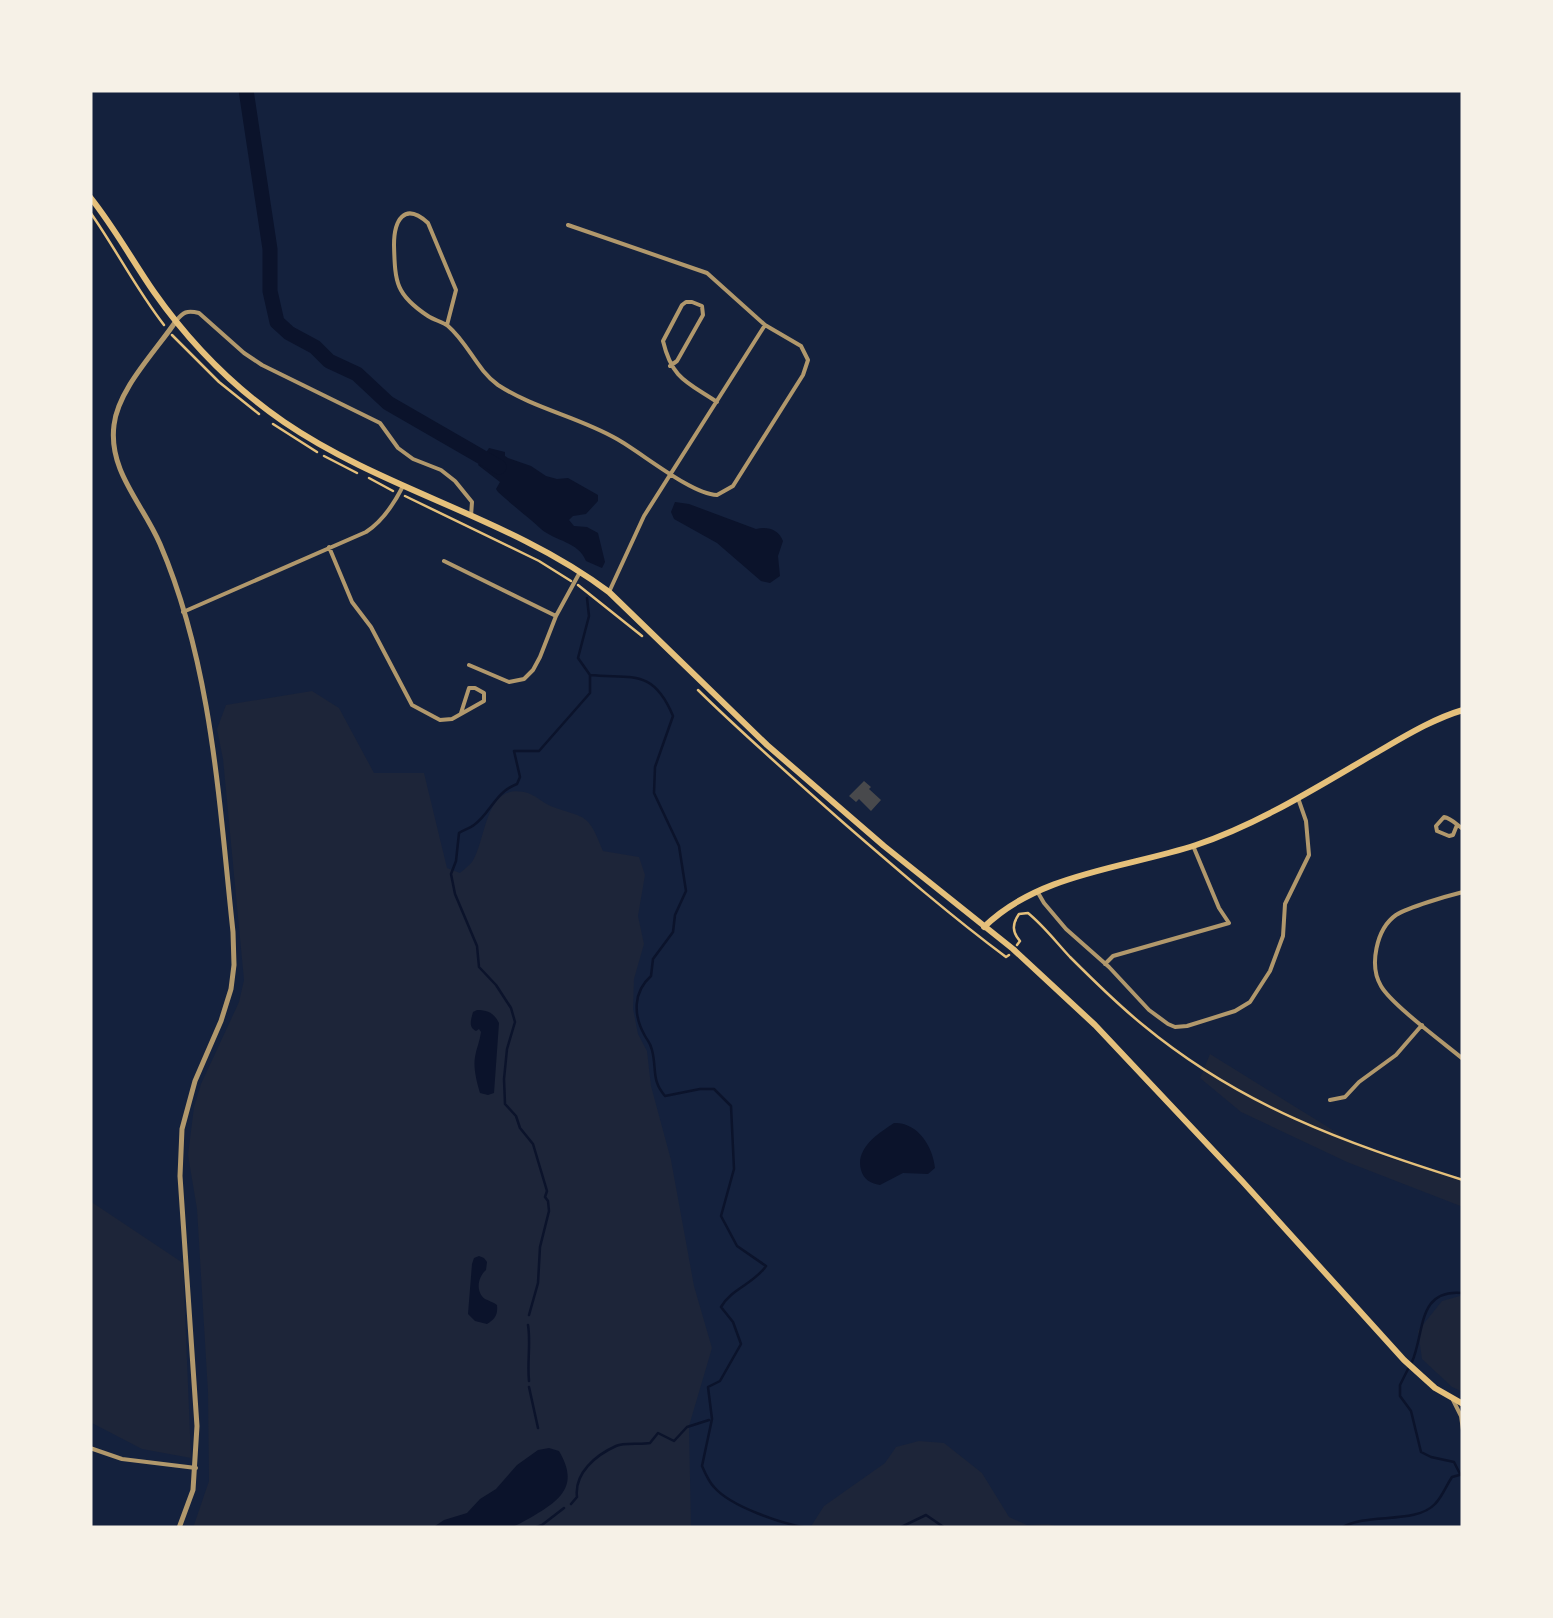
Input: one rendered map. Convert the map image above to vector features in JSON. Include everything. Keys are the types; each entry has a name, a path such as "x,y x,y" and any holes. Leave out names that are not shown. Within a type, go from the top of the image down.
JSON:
{"main road":[{"path":"90,197 176,322 232,380 269,411 401,490 471,516 534,546 609,592 776,752 896,856 1028,962 1095,1025 1404,1360 1463,1404"},
{"path":"984,927 997,914 1053,884 1194,846 1240,828 1396,742 1463,710"}],"street":[{"path":"447,325 456,290 450,274 428,223 420,215 404,215 394,228 397,286 412,306 447,325 496,384 523,400 616,438 698,490 717,494 733,486 803,375 808,360 802,346 765,325 707,273 568,225"},
{"path":"670,366 704,315 698,303 686,302 682,306 663,341 670,366 718,403"},
{"path":"179,1528 194,1490 196,1468 195,1367 180,1155 186,1106 232,989 233,932 208,711 183,612 158,540 120,471 113,429 123,398 183,312 199,312 262,365 380,423 398,448 455,481 472,502 471,516"},
{"path":"609,592 644,516 765,325"},
{"path":"183,612 377,526 401,490"},
{"path":"329,547 352,602 371,627 412,705 440,720 452,719 484,701 484,693 469,688 461,713"},
{"path":"444,561 556,616"},
{"path":"469,665 508,682 524,679 540,657 580,572"},
{"path":"1037,891 1066,929 1149,1010 1174,1027 1234,1011 1250,1002 1270,971 1283,936 1284,904 1309,855 1306,821 1298,798"},
{"path":"1105,964 1113,956 1229,924 1194,846"},
{"path":"1463,892 1397,914 1387,924 1375,958 1381,988 1463,1059"},
{"path":"1330,1100 1345,1097 1396,1055 1422,1025"},
{"path":"1453,1400 1463,1430"},
{"path":"90,1448 122,1460 196,1468"}],"path":[{"path":"90,212 136,288 169,332 218,382 277,427 339,464 401,490 539,561 604,604 647,640"},
{"path":"697,689 892,866 1006,958"},
{"path":"1019,943 1014,932 1015,920 1019,914 1028,913 1144,1026 1222,1082 1330,1135 1463,1180"}],"shaded area":[{"path":"489,448 505,452 508,458 546,476 568,478 598,495 598,501 586,514 569,520 574,526 598,533 605,562 602,568 541,529 498,492 500,482 478,465"},
{"path":"675,502 776,532 783,541 778,556 780,576 770,583 761,581 717,543 674,519 671,512"},
{"path":"312,691 339,708 374,773 424,773 447,868 460,873 471,863 494,805 511,792 528,793 585,819 603,851 639,857 645,875 638,916 644,944 634,979 633,1009 638,1034 647,1051 694,1286 712,1348 689,1426 691,1528 193,1528 209,1481 208,1392 197,1209 188,1155 201,1084 239,1002 244,980 217,729 226,705"},
{"path":"477,1010 490,1013 499,1023 494,1093 488,1095 480,1093 475,1071 481,1032 473,1029 471,1023"},
{"path":"1210,1054 1357,1145 1463,1179 1463,1207 1347,1162 1241,1112 1200,1078"},
{"path":"894,1123 910,1127 923,1137 935,1168 928,1174 903,1173 880,1185 873,1183 862,1173 862,1155 870,1142"},
{"path":"90,1201 183,1263 191,1458 142,1449 90,1422"},
{"path":"479,1256 487,1262 480,1292 497,1305 495,1316 487,1324 468,1314 472,1264"},
{"path":"1463,1295 1463,1392 1452,1387 1422,1359 1418,1331 1442,1301"},
{"path":"919,1441 944,1443 982,1473 1009,1517 1027,1525 1063,1528 810,1528 824,1506 885,1463 896,1447"},
{"path":"538,1450 559,1451 565,1462 567,1481 560,1496 545,1509 506,1528 432,1528 467,1513 517,1465"}],"building":[{"path":"864,781 881,800 871,811 859,799 856,802 849,796"}],"waterway":[{"path":"246,90 277,322 329,361 357,374 388,403 499,467"},
{"path":"587,598 589,616 578,658 590,675 629,677 649,683 658,690 673,716 655,767 654,793 679,846 686,891 675,915 673,932 653,959 651,976 638,996 638,1020 651,1045 656,1079 665,1096 714,1089 731,1106 734,1169 721,1216 737,1246 766,1266 721,1307 733,1322 741,1344 720,1381 708,1387 712,1419 702,1466 712,1485 732,1501 772,1519 808,1528"},
{"path":"529,1315 549,1211 547,1191 533,1144 505,1104 507,1049 515,1022 511,1008 479,967 477,946 455,894 451,874 459,833 480,820 503,792 517,784 520,777 514,751 539,751 590,693 590,675"},
{"path":"1412,1362 1430,1305 1437,1297 1463,1293"},
{"path":"528,1325 529,1381"},
{"path":"1408,1369 1400,1385 1400,1396 1411,1411 1421,1452 1454,1462 1460,1474"},
{"path":"529,1387 538,1428"},
{"path":"571,1504 577,1497 583,1473 608,1450 624,1444 650,1443 658,1433 674,1441 687,1427 709,1420"},
{"path":"1341,1528 1364,1520 1403,1517 1426,1510 1437,1501 1452,1477 1463,1474"},
{"path":"534,1528 564,1508"},
{"path":"899,1528 926,1515 945,1528"}]}
